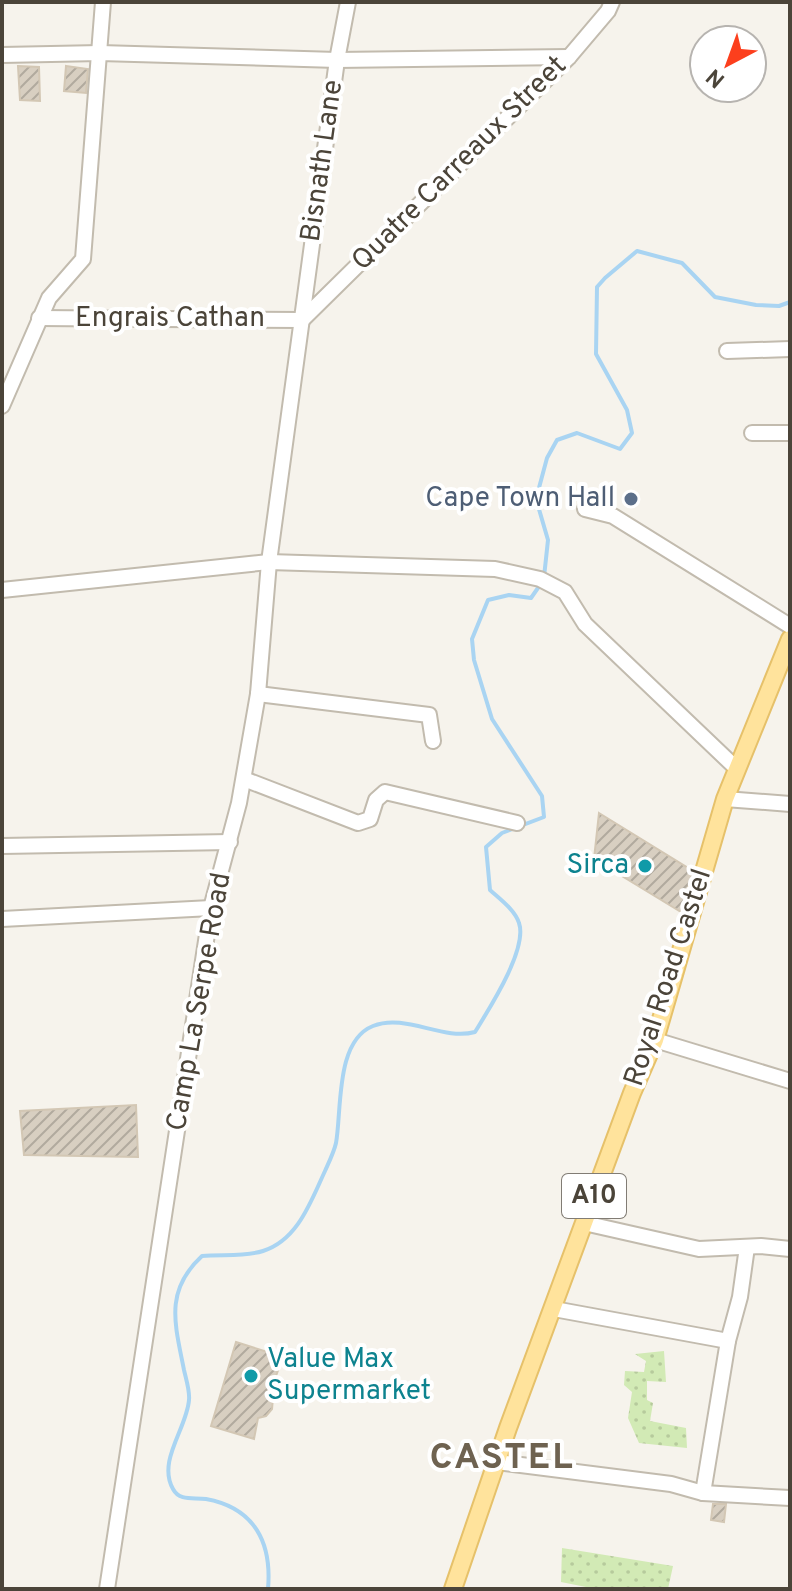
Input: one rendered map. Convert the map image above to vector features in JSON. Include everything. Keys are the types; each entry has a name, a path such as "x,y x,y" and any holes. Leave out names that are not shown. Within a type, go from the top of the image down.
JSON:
{"main road":[{"name":"Royal Road Castel","path":"453,1589 508,1428 632,1093 655,1040 725,799 736,768 782,676 790,639"}],"street":[{"path":"2,406 49,298 83,259 103,2"},
{"name":"Bisnath Lane","path":"302,320 337,60 348,2"},
{"name":"Quatre Carreaux Street","path":"302,320 569,57 612,2"},
{"path":"2,55 100,53 337,60 569,57"},
{"name":"Engrais Cathan","path":"39,318 302,320"},
{"name":"Camp La Serpe Road","path":"107,1589 211,908 244,779 258,694 269,562 302,320"},
{"path":"727,351 790,349"},
{"path":"752,433 790,433"},
{"path":"585,509 613,516 790,626"},
{"path":"2,590 269,562 495,569 552,583 565,592 585,624 736,768"},
{"path":"258,694 429,715 433,741"},
{"path":"244,779 358,823 370,819 376,800 385,792 517,823"},
{"path":"725,799 790,804"},
{"path":"2,846 230,842"},
{"path":"2,919 211,908"},
{"path":"655,1040 790,1081"},
{"path":"584,1223 699,1249 790,1249"},
{"path":"703,1493 747,1247"},
{"path":"554,1309 728,1341"},
{"path":"497,1462 671,1484 703,1493 790,1498"}],"green space":[{"path":"664,1351 666,1382 647,1381 647,1400 653,1403 650,1421 686,1428 687,1448 639,1443 628,1418 632,1392 624,1385 625,1371 644,1372 646,1361 635,1354"},
{"path":"562,1548 673,1566 668,1589 596,1589 561,1582"}],"building":[{"path":"18,66 39,67 40,101 20,100"},
{"path":"66,66 88,69 86,93 64,91"},
{"name":"Sirca","path":"599,813 693,871 681,912 594,859"},
{"path":"136,1105 138,1157 24,1155 20,1111"},
{"name":"Value Max Supermarket","path":"236,1342 283,1357 269,1395 273,1398 272,1409 266,1416 258,1418 254,1439 211,1426"},
{"path":"713,1504 726,1504 724,1522 711,1520"}],"waterway":[{"path":"544,577 548,540 536,499 547,458 557,440 577,433 620,449 632,433 627,410 596,354 597,287 605,278 637,251 682,263 715,297 756,305 779,306 790,302"},
{"path":"268,1589 267,1557 257,1530 248,1519 223,1504 179,1496 169,1478 168,1467 189,1400 176,1323 177,1295 190,1269 202,1256 263,1251 285,1238 302,1218 335,1146 342,1078 352,1046 361,1034 373,1026 386,1023 450,1033 475,1032 506,979 518,948 519,923 511,909 490,890 486,847 502,833 544,817 542,796 492,719 474,660 472,639 488,600 509,595 531,598 540,585"}],"place":[{"name":"Cape Town Hall","path":"631,499"},
{"name":"Sirca","path":"645,866"},
{"name":"Value Max Supermarket","path":"251,1376"}],"district":[{"name":"CASTEL","path":"502,1459"}]}
